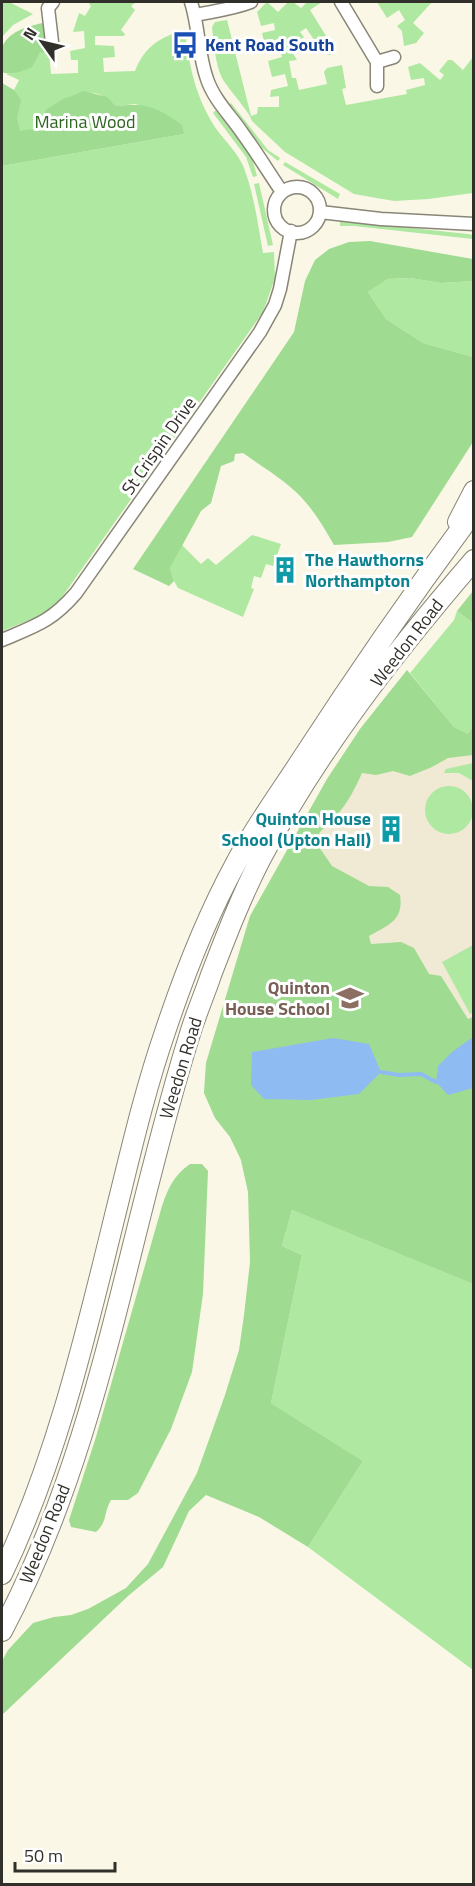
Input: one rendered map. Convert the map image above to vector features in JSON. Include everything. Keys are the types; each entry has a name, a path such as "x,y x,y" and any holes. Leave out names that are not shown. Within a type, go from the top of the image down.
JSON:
{"highway":[{"path":"447,547 474,491"},
{"name":"Weedon Road","path":"2,1574 50,1454 90,1320 135,1137 165,1032 203,934 236,863 332,712 474,511"},
{"name":"Weedon Road","path":"2,1631 31,1570 79,1448 113,1330 189,1034 228,931 260,861 297,796 345,722 474,560"}],"street":[{"path":"52,42 48,8 53,2"},
{"path":"191,2 207,81 282,192"},
{"path":"195,15 224,9 230,10 251,2"},
{"path":"340,2 377,62 377,86"},
{"path":"377,62 394,57"},
{"path":"299,187 308,189 315,195 320,212 318,220 312,227 304,232 291,231 279,225 274,208 276,199 282,192 299,187"},
{"path":"320,212 381,219 474,224"},
{"name":"St Crispin Drive","path":"2,640 47,621 63,608 201,418 260,332 275,305 291,231"}],"shaded area":[{"name":"Quinton House School","path":"407,670 454,727 468,734 473,726 473,1284 248,1192 241,1160 230,1137 215,1118 204,1093 206,1063 250,916 327,779 360,729"}],"green space":[{"path":"2,2 12,2 33,14 13,25 2,37"},
{"path":"91,2 136,2 131,6 135,10 121,30 124,36 95,36 95,45 114,46 115,57 103,58 104,72 135,71 139,62 154,44 185,30 191,70 199,94 217,130 244,168 253,199 263,253 274,252 275,278 263,312 55,607 47,613 2,631 2,166 184,134 136,104 116,106 105,97 93,93 81,93 67,98 97,117 2,142 14,90 19,80 6,74 14,73 40,52 49,52 51,74 78,73 78,60 71,60 70,51 85,48 84,31 73,32 79,13 85,16"},
{"path":"267,2 278,12 288,2 293,2 301,8 307,2 322,2 310,10 336,52 330,55 323,53 306,28 300,32 304,37 289,47 297,60 289,61 292,78 296,78 299,90 327,84 324,72 327,68 342,65 346,88 342,89 346,105 407,94 406,90 425,85 424,78 411,80 408,67 420,63 440,80 444,75 439,71 448,60 452,60 463,70 473,57 473,193 394,201 354,194 285,152 252,121 225,83 218,66 214,46 212,27 215,22 227,20 251,116 257,114 258,107 279,107 279,96 270,97 271,90 288,86 285,74 272,77 268,61 282,57 279,46 266,49 262,33 275,30 274,23 261,26 257,12"},
{"path":"377,2 432,2 413,23 424,33 416,43 404,46 402,31 397,26 405,20 399,10 387,18"},
{"path":"42,23 44,53 40,52 32,67 13,73 2,72 1,50 9,37 30,26"},
{"name":"Marina Wood","path":"2,83 14,90 21,100 17,118 20,131 39,128 46,110 63,99 84,91 107,97 116,106 136,105 158,110 182,125 184,134 2,166"},
{"path":"231,103 268,150 280,158 278,161 262,148"},
{"path":"216,110 252,158 257,176 253,177 246,157 213,113"},
{"path":"285,162 340,194 338,199 283,165"},
{"path":"259,183 273,245 268,246 254,184"},
{"path":"340,222 468,234 473,235 473,239 340,226"},
{"path":"370,241 473,259 473,281 441,283 410,278 388,279 368,292 386,319 423,343 473,357 473,442 412,537 388,542 334,545 302,498 284,481 243,453 235,454 234,461 221,466 211,503 201,511 170,568 174,581 169,586 133,569 294,332 305,281 315,260 329,249 349,242"},
{"path":"410,278 441,283 473,281 473,357 423,343 386,319 368,292 388,279"},
{"path":"252,535 281,544 273,566 266,564 261,578 254,576 251,588 254,589 243,617 178,588 170,568 182,545 201,564 208,558 216,565"},
{"path":"473,591 473,623 457,611"},
{"path":"457,611 473,623 473,726 468,734 454,727 410,673 454,620"},
{"name":"Quinton House School","path":"407,670 454,727 468,734 473,726 473,755 448,758 410,776 393,771 376,775 362,773 344,806 315,841 332,866 369,886 388,887 400,895 400,910 397,916 389,925 369,936 371,944 401,942 414,948 429,974 441,976 468,1019 473,1017 473,1284 292,1210 282,1246 302,1255 271,1403 363,1461 308,1547 259,1517 206,1495 189,1511 163,1567 128,1596 2,1715 2,1661 8,1650 33,1623 88,1609 126,1588 148,1564 197,1473 239,1350 250,1262 248,1192 241,1160 230,1137 215,1118 204,1093 206,1063 250,916 327,779 360,729"},
{"path":"473,763 473,781 459,773 444,773 446,769"},
{"path":"444,786 454,786 469,796 473,810 472,819 463,830 454,834 444,834 429,824 425,815 425,805 435,790"},
{"path":"473,945 474,1012 470,1014 442,962"},
{"path":"190,1164 202,1164 208,1171 203,1294 192,1372 171,1429 138,1493 128,1500 111,1500 102,1524 96,1532 71,1527 69,1520 96,1437 162,1206 172,1182"},
{"path":"292,1210 473,1284 473,1670 308,1547 363,1461 271,1403 302,1255 282,1246"}],"water":[{"path":"473,1037 473,1088 448,1095 436,1082 438,1066 452,1052"},
{"path":"333,1038 369,1044 381,1072 359,1094 311,1100 264,1099 251,1085 252,1052"}],"waterway":[{"path":"381,1072 399,1075 421,1074 436,1082"}],"place":[{"name":"Kent Road South","path":"185,45"},
{"name":"The Hawthorns Northampton","path":"285,570"},
{"name":"Quinton House School (Upton Hall)","path":"391,829"},
{"name":"Quinton House School","path":"350,998"}]}
